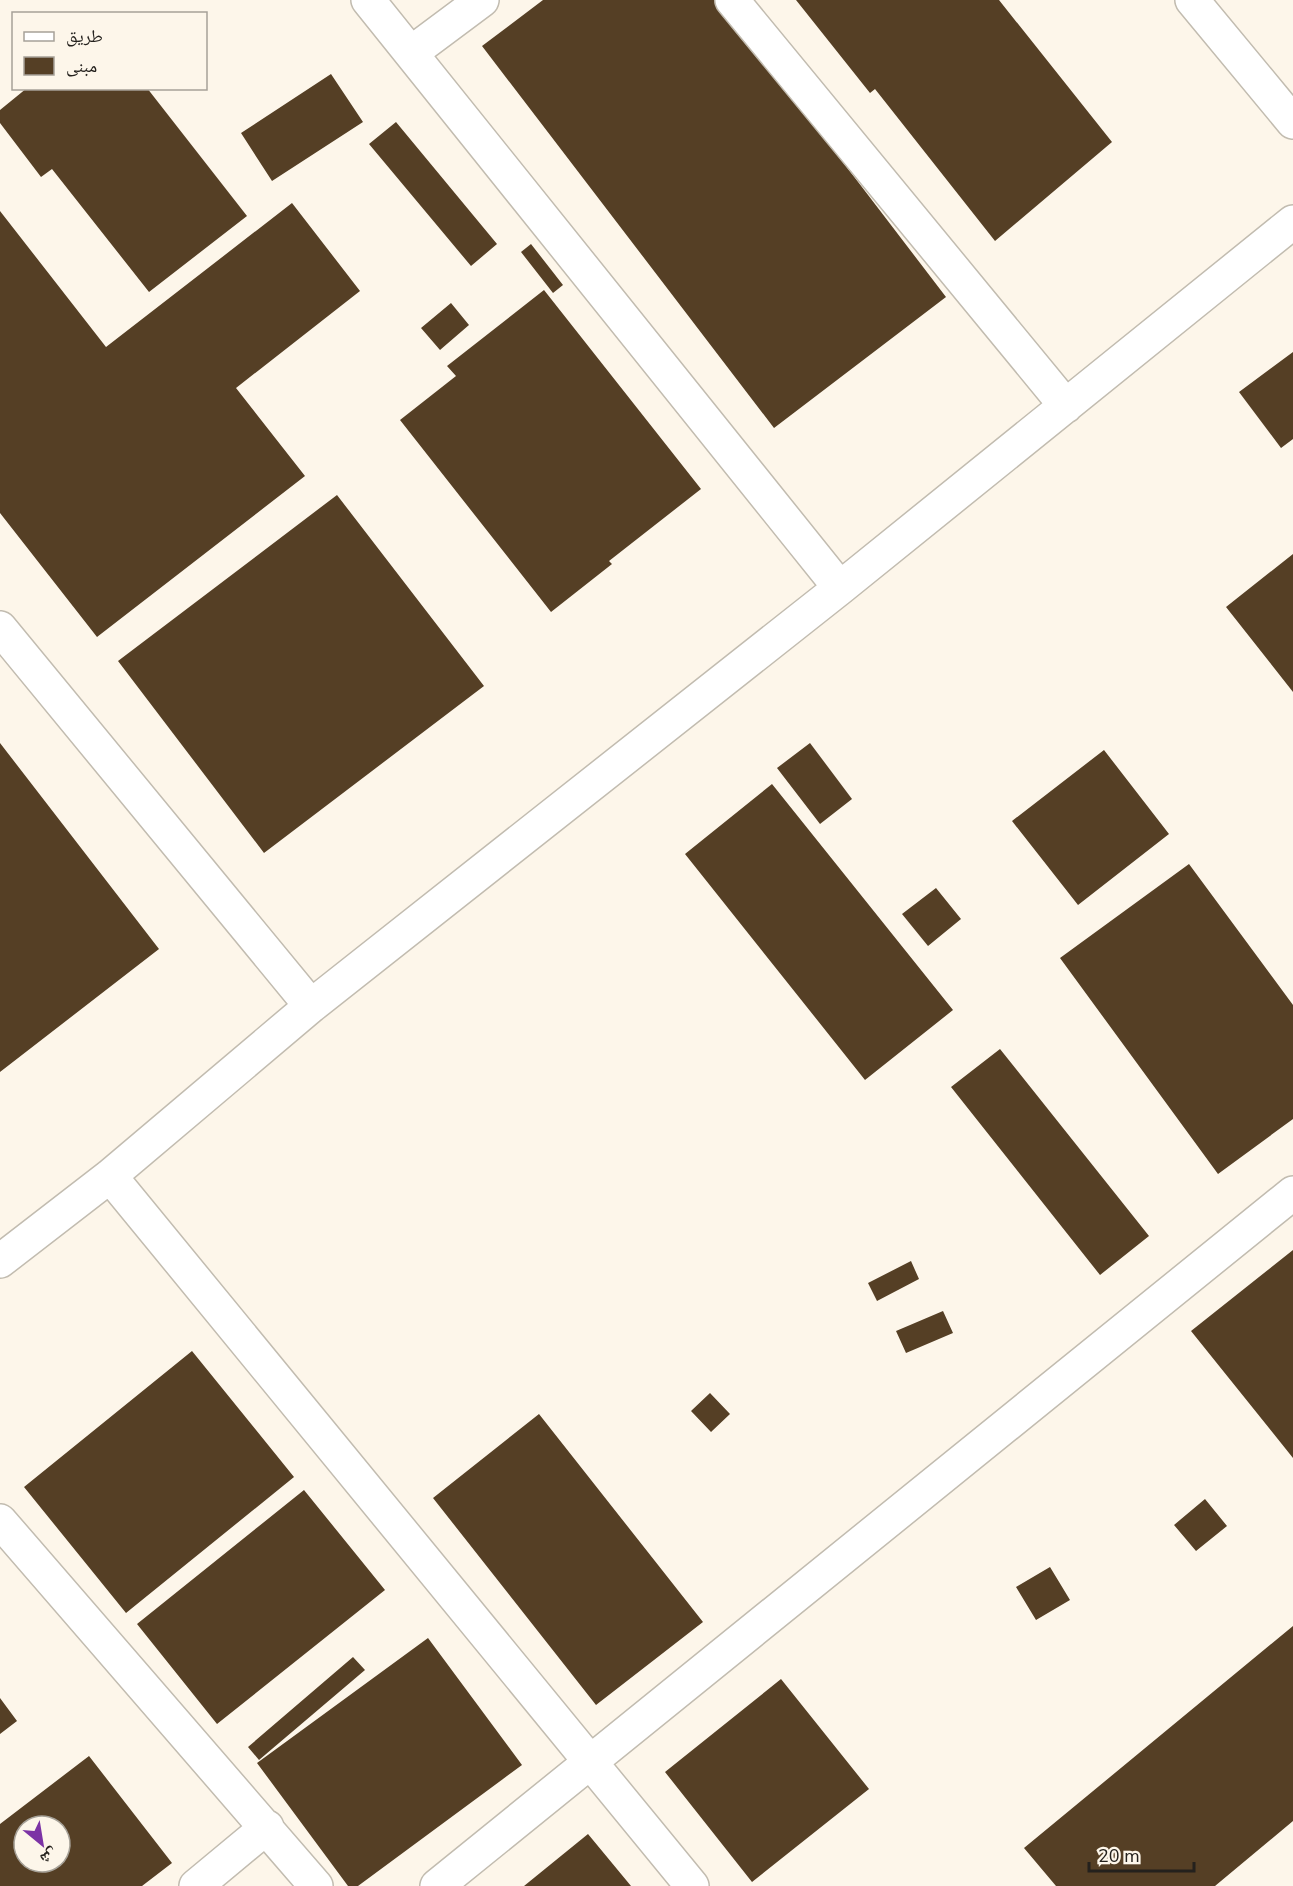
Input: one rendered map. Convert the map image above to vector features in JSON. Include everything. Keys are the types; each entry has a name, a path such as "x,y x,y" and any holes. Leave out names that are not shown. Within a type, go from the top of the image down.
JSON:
{"street":[{"path":"368,0 840,588"},
{"path":"411,53 482,0"},
{"path":"732,0 1066,406"},
{"path":"1192,0 1293,122"},
{"path":"0,1261 110,1176 311,1006 840,588 1293,222"},
{"path":"0,628 311,1006"},
{"path":"110,1176 692,1886"},
{"path":"437,1886 1293,1193"},
{"path":"0,1521 316,1886"},
{"path":"196,1886 267,1827"}],"building":[{"path":"543,0 719,0 946,297 774,428 482,46"},
{"path":"796,0 999,0 1112,142 995,241 875,89 870,93"},
{"path":"331,74 363,122 272,181 241,133"},
{"path":"25,90 149,90 247,216 149,292 52,169 41,177 0,123 0,110"},
{"path":"396,122 497,244 471,266 369,144"},
{"path":"292,203 360,291 236,388 305,476 97,637 0,513 0,211 106,347"},
{"path":"531,244 563,285 553,293 521,252"},
{"path":"544,290 701,489 609,561 612,564 551,612 400,420 456,376 447,366"},
{"path":"451,303 469,325 440,350 421,328"},
{"path":"1293,352 1293,439 1281,448 1239,392"},
{"path":"337,495 484,686 264,853 118,661"},
{"path":"1293,554 1293,692 1226,607"},
{"path":"0,743 159,949 0,1072"},
{"path":"810,743 852,799 820,824 777,768"},
{"path":"1104,750 1169,834 1078,905 1012,821"},
{"path":"772,784 953,1010 865,1080 685,854"},
{"path":"1189,864 1293,1005 1293,1119 1218,1174 1060,958"},
{"path":"936,888 961,919 928,946 902,914"},
{"path":"1000,1049 1149,1236 1100,1275 951,1087"},
{"path":"1293,1250 1293,1458 1191,1331"},
{"path":"911,1261 919,1279 877,1301 868,1283"},
{"path":"943,1311 953,1333 906,1353 896,1331"},
{"path":"192,1351 294,1477 126,1613 24,1487"},
{"path":"710,1393 730,1414 711,1432 691,1411"},
{"path":"539,1414 703,1622 596,1705 433,1498"},
{"path":"304,1490 385,1590 217,1724 137,1624"},
{"path":"1205,1499 1227,1526 1196,1551 1174,1525"},
{"path":"1050,1567 1070,1600 1036,1620 1016,1587"},
{"path":"1293,1626 1293,1821 1215,1886 1056,1886 1024,1848"},
{"path":"428,1638 522,1765 358,1886 348,1886 257,1763"},
{"path":"353,1657 365,1670 259,1760 248,1747"},
{"path":"781,1679 869,1789 752,1882 665,1772"},
{"path":"0,1698 17,1721 0,1734"},
{"path":"89,1756 172,1863 142,1886 0,1886 0,1824 12,1815 12,1874 72,1874 72,1814 13,1814"},
{"path":"588,1834 631,1886 524,1886"}]}
